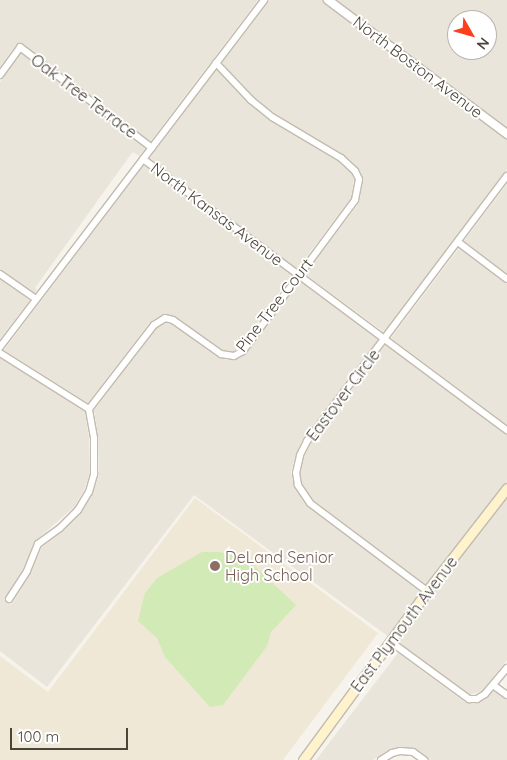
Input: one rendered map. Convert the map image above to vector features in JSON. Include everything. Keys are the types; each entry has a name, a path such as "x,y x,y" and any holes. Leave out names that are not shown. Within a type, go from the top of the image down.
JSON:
{"main road":[{"name":"East Plymouth Avenue","path":"303,760 427,591 507,488"}],"street":[{"path":"0,347 264,0"},
{"name":"North Boston Avenue","path":"328,0 507,134"},
{"name":"Oak Tree Terrace","path":"0,74 20,47 152,148"},
{"name":"Pine Tree Court","path":"89,409 154,325 165,318 174,320 221,354 234,356 242,351 355,200 359,179 355,171 341,158 272,117 251,100 216,63"},
{"name":"North Kansas Avenue","path":"143,159 507,430"},
{"name":"Eastover Circle","path":"427,591 310,503 298,485 296,473 300,455 307,441 507,176"},
{"path":"458,242 507,279"},
{"path":"0,274 36,300"},
{"path":"0,353 89,409 94,438 94,474 89,492 78,510 60,528 38,544 27,572 9,599"},
{"path":"391,642 468,700 477,699 485,694 507,668"},
{"path":"494,685 507,695"},
{"path":"381,760 392,753 400,751 413,752 424,760"}],"shaded area":[{"path":"0,0 258,0 150,142 22,44 16,45 0,67"},
{"path":"270,0 322,0 507,139 507,169 384,332 305,274 359,203 363,180 359,169 343,154 274,114 254,97 222,63"},
{"path":"335,0 507,0 507,129"},
{"path":"21,53 146,148 139,156 133,152 131,154 35,288 37,290 34,294 0,269 0,82"},
{"path":"217,69 248,102 269,120 339,161 351,173 354,179 351,198 297,269 149,159"},
{"path":"144,165 292,275 239,348 233,352 222,350 174,316 163,314 150,322 88,403 4,350"},
{"path":"507,184 507,274 464,241"},
{"path":"459,248 507,284 507,425 391,338"},
{"path":"0,279 30,300 0,339"},
{"path":"300,280 379,339 303,438 291,471 294,486 308,506 421,592 389,637 194,495 47,687 0,651 0,357 85,411 89,438 90,473 84,490 74,507 34,542 23,569 4,600 11,605 30,574 42,547 63,531 81,513 92,495 99,475 98,438 94,410 157,328 166,323 172,324 218,357 227,360 237,359 246,353"},
{"path":"386,344 507,435 507,481 426,585 313,500 302,484 300,473 304,457 311,443"},
{"path":"507,496 507,660 482,691 469,695 397,642"},
{"name":"DeLand Senior High School","path":"195,498 378,633 283,760 0,760 0,656 48,692"},
{"path":"398,653 466,703 479,703 494,691 507,700 507,760 430,760 415,749 400,747 390,749 373,760 316,760"}],"green space":[{"path":"202,552 219,552 238,556 250,562 296,605 271,632 267,646 223,705 210,707 165,657 157,638 138,621 145,593 157,578"}],"place":[{"name":"DeLand Senior High School","path":"215,566"}]}
